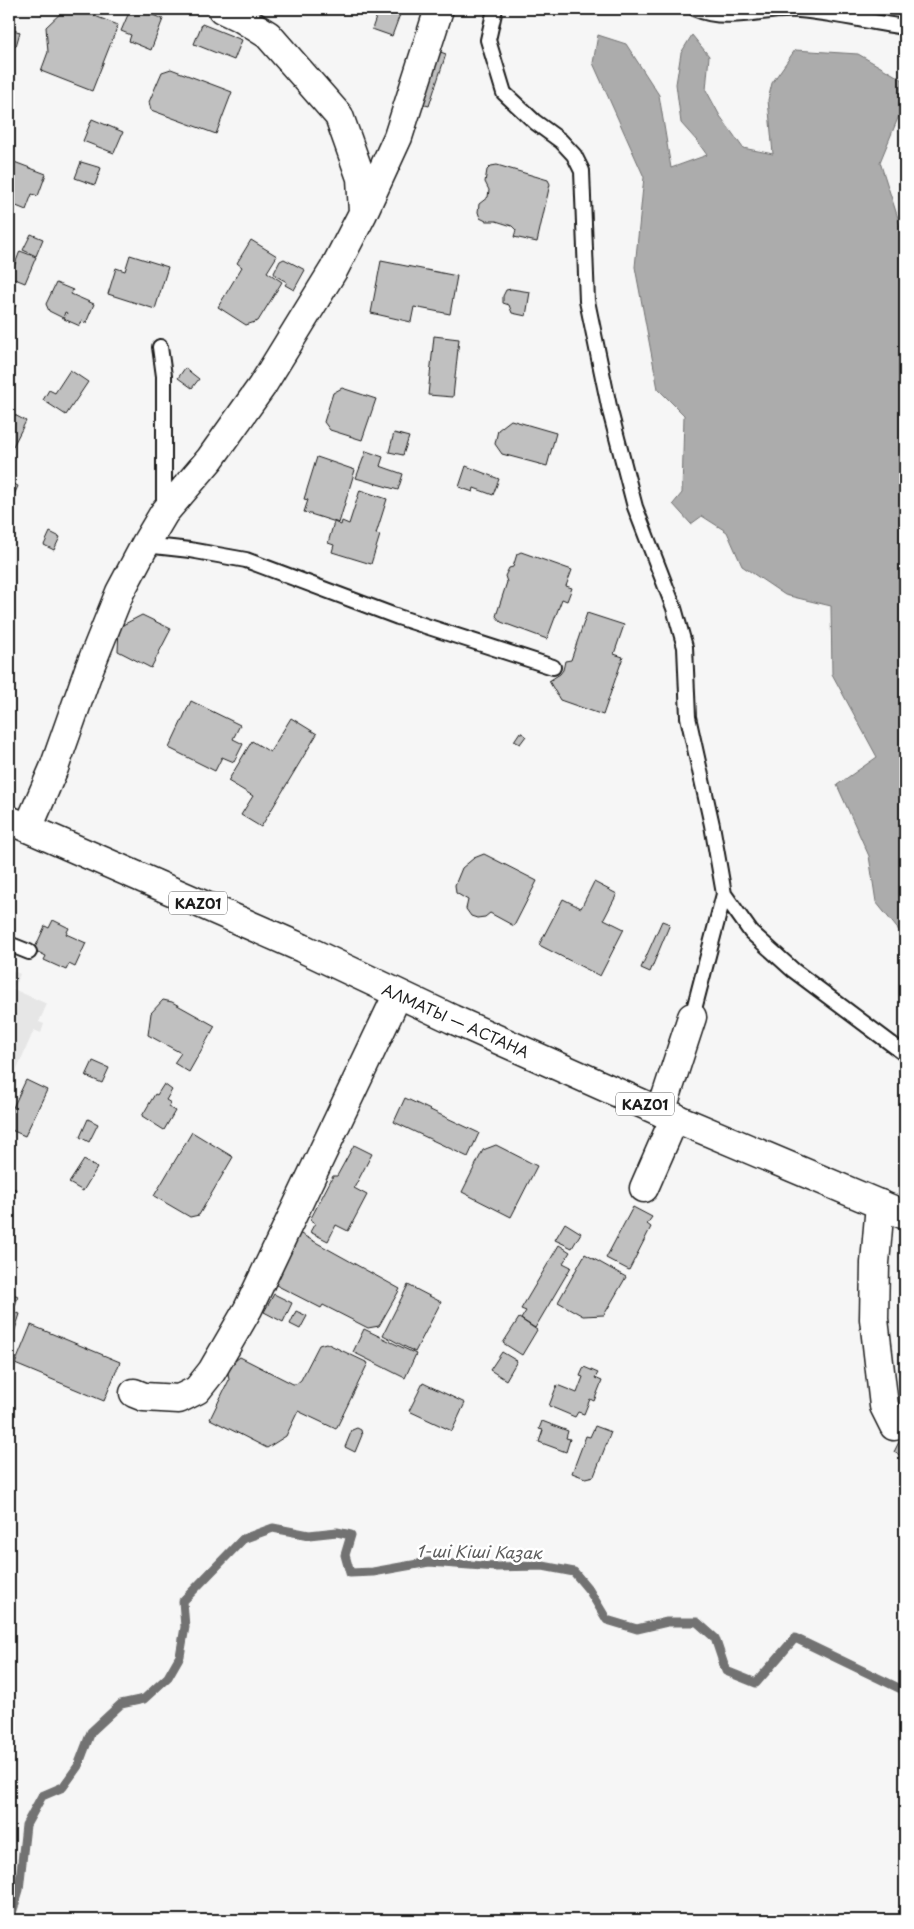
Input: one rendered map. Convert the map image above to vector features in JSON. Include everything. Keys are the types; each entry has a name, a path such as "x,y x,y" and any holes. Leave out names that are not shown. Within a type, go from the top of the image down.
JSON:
{"main road":[{"path":"222,9 241,18 268,35 339,116 361,178 363,213"},
{"path":"424,9 428,28 426,47"},
{"path":"18,824 54,768 88,669 120,592 145,545 164,512 210,459 262,386 334,269 363,213 398,137 439,9"},
{"name":"АЛМАТЫ — АСТАНА","path":"18,824 302,948 398,994 668,1114 905,1215"},
{"path":"134,1393 144,1396 179,1399 197,1390 212,1371 248,1309 398,994"},
{"path":"644,1188 668,1114 692,1017"},
{"path":"880,1204 875,1263 874,1320 884,1406 894,1426"}],"lane":[{"path":"495,9 488,40 504,93 534,122 561,141 574,155 582,172 587,301 610,411 635,507 674,608 685,647 688,717 712,825 724,894 692,1017"},
{"path":"696,9 706,13 736,14 797,10 905,27"},
{"path":"160,347 164,376 164,512"},
{"path":"145,545 190,550 246,560 398,617 553,667"},
{"path":"724,894 752,932 793,970 905,1054"},
{"path":"9,944 29,952"}],"shaded area":[{"path":"598,35 626,44 659,95 671,168 707,155 681,123 676,84 681,53 692,35 709,56 706,90 720,116 743,148 773,154 768,100 772,83 795,50 858,54 905,81 905,101 880,162 898,218 905,253 905,938 876,902 869,856 837,785 877,757 832,674 831,606 785,595 742,566 727,532 702,516 691,524 673,504 682,493 684,415 658,389 635,267 644,177 593,63"},
{"path":"9,969 20,974 13,989 47,1004 39,1022 44,1024 41,1033 34,1030 9,1087"}],"building":[{"path":"65,9 77,9 118,25 92,91 41,71 48,52 46,27"},
{"path":"152,9 150,14 163,19 151,50 129,41 131,35 121,31 130,10"},
{"path":"379,9 402,9 392,36 372,29"},
{"path":"202,24 242,40 234,60 194,44"},
{"path":"9,29 20,32 16,46 9,44"},
{"path":"435,50 446,54 429,106 418,103"},
{"path":"171,69 232,92 216,134 151,110 149,102 162,72"},
{"path":"92,119 123,132 114,153 83,141"},
{"path":"9,160 46,174 38,196 32,194 26,210 9,203"},
{"path":"81,162 101,168 95,185 75,178"},
{"path":"497,165 548,180 550,184 537,242 514,237 516,230 512,226 480,218 478,212 479,204 488,197 489,190 485,182 487,170 491,166"},
{"path":"31,234 43,239 36,256 23,250"},
{"path":"251,240 277,256 267,272 282,282 258,321 246,325 218,307 242,267 237,263"},
{"path":"20,251 36,257 25,283 10,277"},
{"path":"130,255 168,267 155,309 108,294 116,268 125,271"},
{"path":"284,259 305,270 294,290 285,285 287,282 274,273 280,261"},
{"path":"381,261 457,276 450,314 414,307 411,322 371,313"},
{"path":"56,283 73,290 71,294 94,304 86,323 82,321 80,326 64,319 67,313 65,312 63,318 49,311 46,304"},
{"path":"506,290 530,292 526,316 512,313 509,305 503,303 503,296"},
{"path":"9,302 16,305 9,320"},
{"path":"434,336 459,339 453,397 428,395"},
{"path":"185,368 199,379 192,388 178,378"},
{"path":"70,370 88,382 66,415 43,400 49,390 55,393"},
{"path":"342,388 376,399 362,440 330,430 324,422 333,393"},
{"path":"9,412 26,421 9,454"},
{"path":"511,420 556,433 547,466 502,454 495,444 498,430"},
{"path":"394,433 409,437 403,455 389,452"},
{"path":"366,451 383,457 380,466 403,474 398,490 356,478"},
{"path":"317,457 355,470 339,523 304,512 308,500 304,499"},
{"path":"466,466 499,479 493,495 474,488 473,492 459,487"},
{"path":"9,482 18,486 10,504 9,503"},
{"path":"360,490 387,499 376,534 380,535 371,564 332,552 334,545 328,543 334,522 341,525 342,521 349,524"},
{"path":"50,532 60,537 54,550 44,545"},
{"path":"521,552 572,570 566,586 572,588 567,601 562,599 547,639 501,622 496,616 507,582 505,576 509,568 513,567 517,554"},
{"path":"587,613 624,625 614,654 623,657 603,715 560,700 549,681 560,674 565,661 571,660"},
{"path":"142,615 171,629 151,668 118,651 119,627"},
{"path":"191,701 240,725 233,739 243,744 234,762 222,757 215,771 169,748"},
{"path":"291,718 317,734 261,827 241,815 253,796 228,781 252,741 270,752"},
{"path":"520,732 526,736 520,744 514,741"},
{"path":"484,854 537,881 514,926 490,913 485,917 477,918 471,916 466,909 468,900 456,893 455,885 462,868 474,858"},
{"path":"594,882 617,894 604,919 624,929 600,976 539,945 563,899 581,908"},
{"path":"53,920 69,928 66,934 86,943 75,967 69,964 66,970 44,960 46,956 34,950 45,926 49,928"},
{"path":"662,921 670,924 650,972 641,968"},
{"path":"163,1000 172,1002 215,1026 189,1072 174,1063 181,1053 148,1035 151,1013"},
{"path":"93,1061 109,1068 102,1083 86,1076"},
{"path":"26,1080 47,1090 25,1136 9,1129 9,1116"},
{"path":"164,1084 172,1090 166,1100 171,1103 168,1107 175,1111 164,1130 142,1116 155,1094 157,1095"},
{"path":"405,1098 479,1133 468,1157 394,1122"},
{"path":"88,1119 98,1124 89,1142 80,1137"},
{"path":"192,1132 233,1157 199,1215 190,1217 154,1196"},
{"path":"354,1145 372,1154 354,1188 367,1195 348,1231 336,1225 328,1241 310,1232 315,1223 310,1220 333,1176 337,1176"},
{"path":"496,1145 537,1166 511,1217 462,1192 483,1150"},
{"path":"84,1160 97,1168 83,1191 69,1183"},
{"path":"9,1187 16,1189 9,1211"},
{"path":"633,1207 652,1217 647,1224 651,1227 629,1270 606,1258"},
{"path":"565,1223 581,1233 572,1248 555,1240"},
{"path":"299,1233 400,1289 379,1326 368,1328 323,1305 321,1308 274,1284"},
{"path":"559,1245 570,1252 563,1263 571,1267 535,1328 521,1319 526,1311 521,1309"},
{"path":"585,1254 626,1277 604,1315 583,1316 558,1302"},
{"path":"408,1285 441,1302 415,1352 383,1335"},
{"path":"11,1293 18,1296 15,1306 9,1304"},
{"path":"274,1294 292,1303 283,1322 264,1312"},
{"path":"9,1311 20,1314 12,1339 9,1338"},
{"path":"296,1311 307,1316 300,1329 290,1324"},
{"path":"519,1318 537,1330 522,1355 503,1343"},
{"path":"31,1325 120,1362 104,1401 15,1364"},
{"path":"364,1329 416,1354 405,1378 353,1352"},
{"path":"326,1343 368,1363 336,1429 298,1411 286,1436 267,1448 210,1419 229,1380 227,1367 240,1357 296,1384 301,1380 319,1345"},
{"path":"502,1352 517,1361 506,1380 490,1370"},
{"path":"584,1367 598,1373 595,1378 602,1381 594,1401 590,1399 584,1414 578,1412 575,1417 549,1406 557,1385 577,1393 583,1377 580,1376"},
{"path":"9,1369 13,1370 9,1383"},
{"path":"423,1383 465,1403 452,1431 409,1411"},
{"path":"542,1421 568,1431 566,1438 570,1439 566,1452 539,1442 543,1430 539,1429"},
{"path":"595,1426 611,1432 594,1476 585,1478 572,1473 586,1436 590,1437"},
{"path":"357,1428 361,1430 362,1435 355,1452 345,1447 352,1430"},
{"path":"905,1430 905,1458 894,1452"}],"waterway":[{"name":"1-ші Кіші Казак","path":"10,1920 19,1890 26,1825 42,1796 63,1787 78,1766 91,1732 121,1704 144,1699 168,1677 180,1656 185,1627 183,1601 243,1539 273,1528 309,1535 337,1532 351,1535 345,1555 350,1573 373,1572 429,1562 496,1567 543,1566 574,1572 589,1590 607,1620 637,1629 667,1622 697,1622 715,1638 726,1671 756,1683 795,1638 905,1691"}]}
